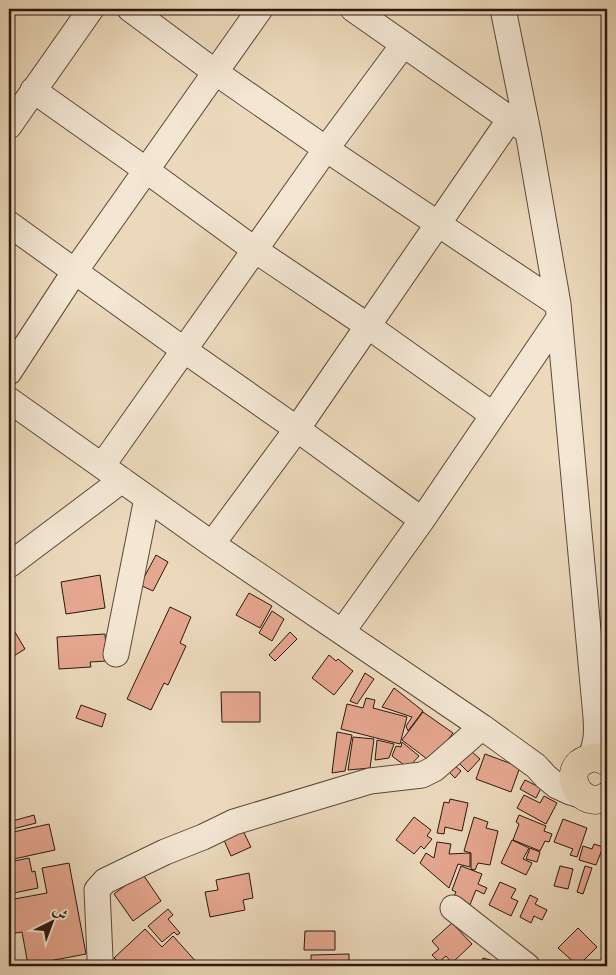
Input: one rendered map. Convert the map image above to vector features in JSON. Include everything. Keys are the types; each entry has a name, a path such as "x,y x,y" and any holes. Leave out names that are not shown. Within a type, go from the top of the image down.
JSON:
{"main road":[{"path":"595,758 574,775 574,781 579,793 598,801"}],"street":[{"path":"9,126 91,9"},
{"path":"130,9 215,72 438,224 559,311"},
{"path":"9,372 75,272 260,9"},
{"path":"353,9 519,126"},
{"path":"504,9 519,126 559,311 597,736 595,758 566,771 556,771 536,766"},
{"path":"9,565 112,473 184,350 326,149 404,44"},
{"path":"34,90 255,250 368,326 493,415"},
{"path":"212,544 297,429 438,224 519,126"},
{"path":"9,224 422,520"},
{"path":"342,632 422,520 493,415 559,311"},
{"path":"9,400 212,544 482,727 536,766 558,786 598,801"},
{"path":"116,654 147,498"},
{"path":"100,958 97,890 105,882 164,852 203,837 234,822 370,781 422,774 434,769 482,727"},
{"path":"453,908 527,966"}],"building":[{"path":"156,555 168,562 153,591 140,585"},
{"path":"100,575 105,608 66,614 61,582"},
{"path":"249,593 272,606 260,628 236,615"},
{"path":"170,607 191,617 180,643 186,646 168,685 164,683 151,710 127,699"},
{"path":"272,611 284,619 272,641 259,633"},
{"path":"9,622 25,649 9,659"},
{"path":"290,632 297,639 275,661 269,655"},
{"path":"105,634 107,661 90,662 91,667 59,669 57,637"},
{"path":"329,655 336,661 338,659 353,671 334,695 312,678"},
{"path":"365,673 374,679 357,704 350,701"},
{"path":"394,688 423,711 408,731 406,726 412,717 382,707"},
{"path":"221,692 260,692 260,722 222,722"},
{"path":"366,698 375,700 373,708 407,717 400,744 341,729 347,704 363,708"},
{"path":"81,705 106,714 102,727 76,718"},
{"path":"423,712 453,733 431,762 402,740"},
{"path":"337,732 352,735 345,771 332,773"},
{"path":"353,737 374,739 370,768 348,770"},
{"path":"377,740 394,744 389,758 375,760"},
{"path":"402,742 419,756 408,768 392,756 396,746 401,747"},
{"path":"471,751 480,759 468,772 459,763"},
{"path":"485,754 520,767 511,792 476,779"},
{"path":"454,765 461,771 455,778 449,772"},
{"path":"525,780 541,788 536,798 520,789"},
{"path":"524,795 540,803 544,796 557,803 546,824 517,808"},
{"path":"450,799 468,803 462,831 445,827 444,834 437,833 444,802 449,803"},
{"path":"34,815 36,823 9,830 9,822"},
{"path":"519,815 546,826 544,831 552,834 549,842 545,841 540,851 513,840 519,824 516,822"},
{"path":"414,817 431,830 427,836 432,839 424,849 421,846 414,854 396,840"},
{"path":"474,817 488,822 486,828 498,831 490,865 478,863 475,870 471,869 471,853 464,851"},
{"path":"563,819 587,828 577,857 570,855 573,849 554,842"},
{"path":"49,824 55,850 9,860 9,833"},
{"path":"242,829 251,847 231,856 223,838"},
{"path":"512,840 529,848 523,859 532,863 526,875 501,863"},
{"path":"437,842 451,844 449,854 470,853 470,867 458,864 449,888 420,863 426,853 434,858"},
{"path":"594,844 603,847 596,865 579,860 583,846 592,849"},
{"path":"530,848 540,852 537,862 526,859"},
{"path":"29,858 32,872 35,871 38,888 9,894 9,862"},
{"path":"69,863 86,954 28,965 22,932 9,934 9,900 47,893 42,868"},
{"path":"461,866 482,874 478,884 487,888 484,894 476,890 469,907 452,900 456,892 452,890"},
{"path":"560,866 573,869 568,889 554,886"},
{"path":"585,866 592,868 583,894 577,892"},
{"path":"142,873 161,901 133,921 114,894"},
{"path":"249,873 253,898 243,900 245,910 210,917 205,892 218,890 216,880"},
{"path":"500,882 516,889 511,898 518,901 511,916 489,905"},
{"path":"530,895 538,899 535,904 547,910 542,920 534,916 531,923 520,917"},
{"path":"168,909 173,915 168,919 180,933 177,935 174,932 162,942 148,926"},
{"path":"452,923 472,944 452,963 446,956 439,962 432,955 439,949 432,941"},
{"path":"578,928 597,947 578,966 558,948"},
{"path":"145,929 162,947 173,936 199,965 122,966 114,958"},
{"path":"305,931 335,931 335,950 304,950"},
{"path":"349,954 349,966 311,966 311,955"},
{"path":"483,958 508,965 481,966"}]}
